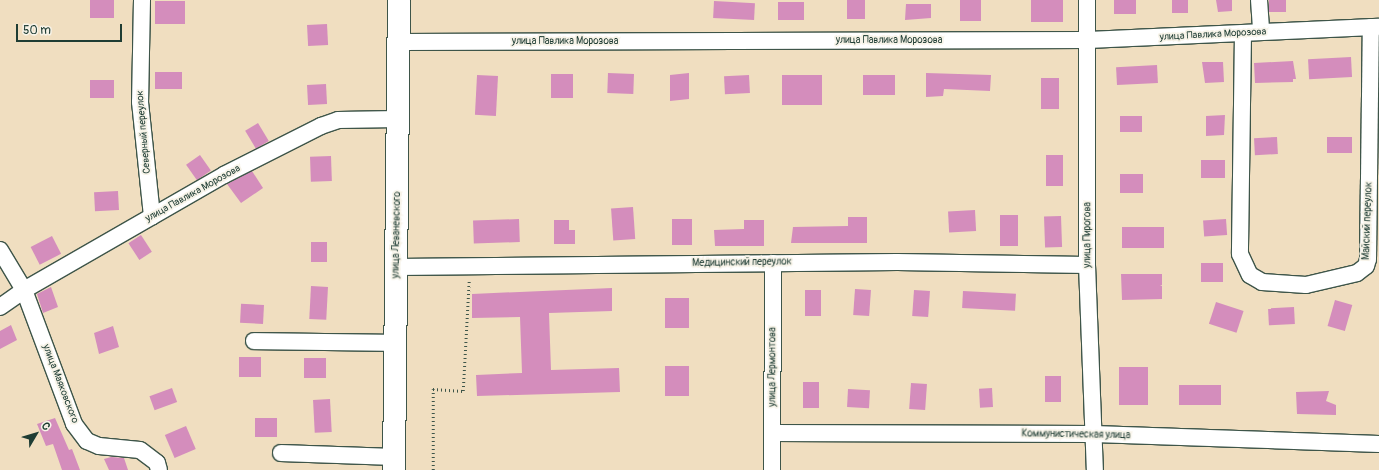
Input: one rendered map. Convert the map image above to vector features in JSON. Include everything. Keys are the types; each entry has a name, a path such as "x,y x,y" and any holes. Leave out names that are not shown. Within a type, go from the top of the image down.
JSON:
{"street":[{"name":"Северный переулок","path":"142,0 140,102 152,216"},
{"name":"улица Леваневского","path":"394,464 399,0"},
{"name":"улица Пирогова","path":"1087,0 1087,265 1095,470"},
{"path":"1259,0 1261,32"},
{"name":"улица Павлика Морозова","path":"399,42 1088,40 1375,27"},
{"name":"Майский переулок","path":"1243,33 1240,254 1250,275 1262,282 1306,285 1357,273 1366,266 1368,259 1375,27"},
{"name":"улица Павлика Морозова","path":"0,307 24,290 152,216 224,176 321,126 338,120 398,118"},
{"name":"улица Маяковского","path":"0,250 24,290 74,424 87,441 99,446 140,450 156,463 159,470"},
{"name":"Медицинский переулок","path":"396,267 897,262 1087,265"},
{"name":"улица Лермонтова","path":"772,470 773,263"},
{"path":"254,341 396,343"},
{"name":"Коммунистическая улица","path":"772,433 1094,434 1379,444"},
{"path":"282,453 394,464"}],"path":[{"path":"433,470 433,390 463,391 470,266"}],"building":[{"path":"90,0 114,0 114,18 90,18"},
{"path":"847,0 865,0 865,19 847,19"},
{"path":"960,0 981,0 981,21 960,21"},
{"path":"1031,0 1063,0 1063,22 1031,22"},
{"path":"1114,0 1136,0 1136,14 1114,14"},
{"path":"1172,0 1188,0 1188,13 1172,13"},
{"path":"1216,0 1232,0 1232,11 1218,12"},
{"path":"1269,0 1286,0 1286,12 1269,12"},
{"path":"155,1 185,1 185,24 155,24"},
{"path":"714,1 755,3 754,20 713,18"},
{"path":"778,2 804,2 804,20 778,20"},
{"path":"906,4 931,4 931,18 905,20"},
{"path":"327,24 328,45 308,46 307,25"},
{"path":"1351,57 1352,77 1309,79 1308,59"},
{"path":"1293,61 1296,79 1293,79 1293,82 1255,83 1254,63"},
{"path":"1202,62 1223,62 1224,82 1205,83"},
{"path":"1157,65 1158,83 1117,85 1116,67"},
{"path":"155,72 182,72 182,89 155,89"},
{"path":"608,73 634,74 633,94 607,93"},
{"path":"689,73 689,99 670,101 670,75"},
{"path":"926,73 991,75 990,91 944,89 943,96 926,97"},
{"path":"551,74 573,74 573,98 551,98"},
{"path":"477,75 498,76 496,116 475,115"},
{"path":"749,75 750,93 725,94 724,76"},
{"path":"782,75 822,75 822,105 782,105"},
{"path":"863,75 895,75 895,95 863,95"},
{"path":"1041,78 1059,78 1059,109 1041,109"},
{"path":"90,80 114,80 114,98 90,98"},
{"path":"326,84 327,104 308,105 307,85"},
{"path":"1225,115 1224,135 1206,136 1206,116"},
{"path":"1120,116 1142,116 1142,132 1120,132"},
{"path":"258,123 269,141 256,149 245,131"},
{"path":"1277,137 1278,154 1255,155 1254,138"},
{"path":"1327,137 1352,137 1352,153 1327,153"},
{"path":"200,155 211,171 197,180 186,165"},
{"path":"1046,155 1063,155 1063,186 1046,186"},
{"path":"331,156 332,181 311,182 310,157"},
{"path":"1201,160 1225,160 1225,178 1201,178"},
{"path":"252,171 263,188 241,203 227,184"},
{"path":"1120,174 1143,174 1143,193 1120,193"},
{"path":"118,191 119,210 95,211 94,192"},
{"path":"633,207 635,239 613,240 611,209"},
{"path":"975,210 976,231 949,232 948,211"},
{"path":"1000,215 1018,215 1018,246 1000,246"},
{"path":"1061,216 1062,247 1045,248 1044,217"},
{"path":"848,217 867,217 867,243 791,243 793,227 848,226"},
{"path":"519,219 520,242 474,244 473,221"},
{"path":"672,219 692,219 692,245 672,245"},
{"path":"1226,219 1227,235 1204,237 1203,221"},
{"path":"554,220 569,220 569,230 575,230 575,244 554,244"},
{"path":"744,220 764,220 764,246 715,246 714,230 744,229"},
{"path":"1122,227 1164,227 1164,248 1122,248"},
{"path":"141,235 152,252 139,260 128,243"},
{"path":"52,236 61,254 40,265 31,247"},
{"path":"311,242 327,242 327,262 311,262"},
{"path":"1201,263 1223,263 1223,282 1201,282"},
{"path":"1121,274 1162,274 1162,285 1160,285 1162,286 1162,299 1122,300"},
{"path":"311,286 328,287 326,320 309,319"},
{"path":"51,287 58,307 43,313 37,294"},
{"path":"612,288 612,311 549,313 551,370 619,368 620,392 477,396 476,375 522,373 520,317 472,318 472,294"},
{"path":"855,289 871,290 869,316 853,315"},
{"path":"805,290 821,290 821,316 805,316"},
{"path":"914,290 930,291 928,317 912,316"},
{"path":"963,291 1016,294 1015,311 962,308"},
{"path":"665,298 689,298 689,328 665,328"},
{"path":"1335,300 1352,305 1345,331 1328,326"},
{"path":"1216,302 1244,311 1236,333 1209,324"},
{"path":"241,304 264,305 263,324 240,323"},
{"path":"1294,307 1295,324 1269,325 1268,308"},
{"path":"11,325 17,340 0,349 0,331"},
{"path":"113,326 119,347 99,354 94,333"},
{"path":"239,357 261,357 261,377 239,377"},
{"path":"304,358 326,358 326,378 304,378"},
{"path":"665,366 689,366 689,396 665,396"},
{"path":"1119,367 1148,367 1148,405 1119,405"},
{"path":"1045,376 1061,376 1061,402 1045,402"},
{"path":"803,382 819,382 819,408 803,408"},
{"path":"911,383 927,384 925,410 909,409"},
{"path":"1179,385 1221,385 1221,405 1179,405"},
{"path":"172,388 177,402 155,410 149,396"},
{"path":"992,388 993,407 980,408 979,389"},
{"path":"848,389 870,390 869,408 847,407"},
{"path":"1329,391 1326,401 1336,405 1336,415 1297,414 1296,392"},
{"path":"330,399 332,432 315,433 313,400"},
{"path":"55,418 69,450 72,449 80,470 62,470 53,444 46,446 37,424"},
{"path":"255,418 277,418 277,437 255,437"},
{"path":"186,426 196,449 175,458 165,435"},
{"path":"111,457 124,458 128,470 109,470 104,459"}]}
